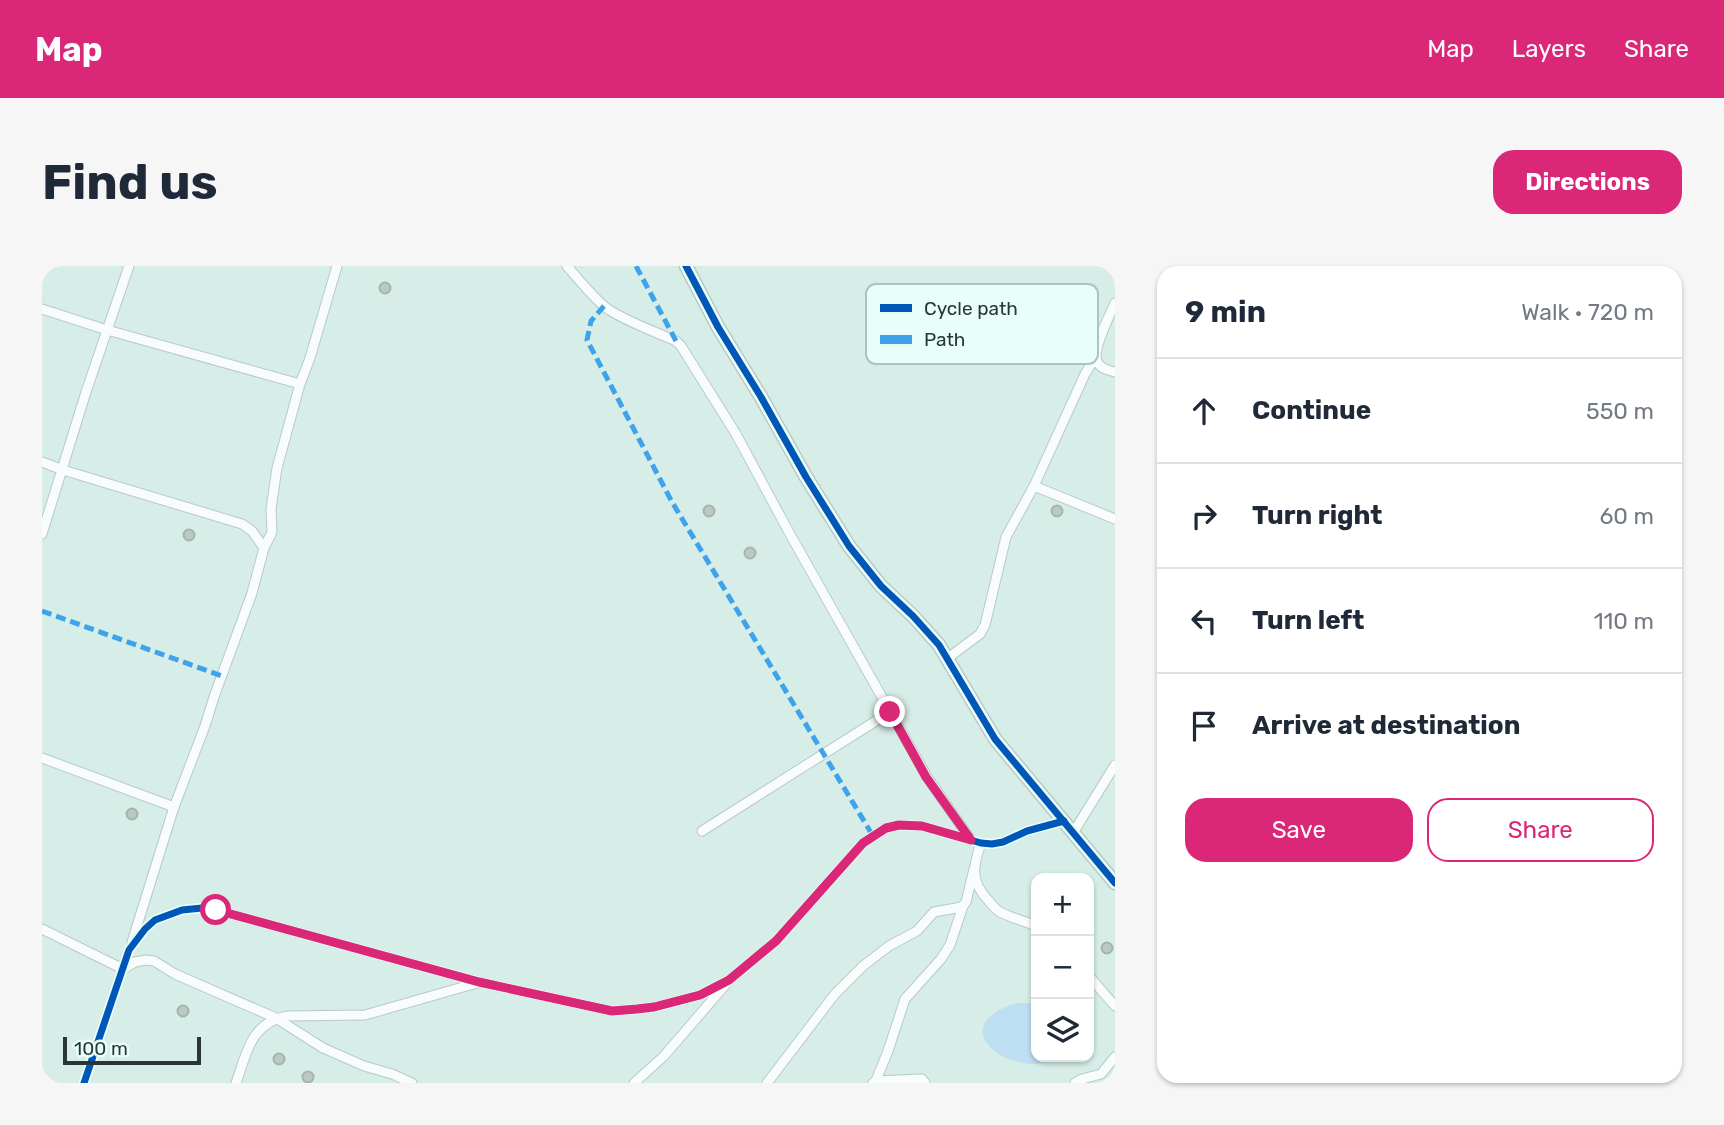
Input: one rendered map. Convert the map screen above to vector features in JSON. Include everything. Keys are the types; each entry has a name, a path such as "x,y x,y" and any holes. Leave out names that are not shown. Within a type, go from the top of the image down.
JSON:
{"street":[{"path":"42,534 129,266"},
{"path":"84,1083 130,950 174,807 252,593 264,548 272,532 271,509 277,468 337,266"},
{"path":"567,266 604,306 676,341 681,346 736,434 926,777 971,840"},
{"path":"686,266 718,327 849,546 881,586 939,645 995,739 1115,883"},
{"path":"1098,345 1115,303"},
{"path":"42,309 300,384"},
{"path":"948,658 980,634 985,625 1006,537 1034,486 1091,364"},
{"path":"1098,364 1115,372"},
{"path":"42,462 237,522 252,531 264,548"},
{"path":"1034,486 1115,519"},
{"path":"702,831 890,712"},
{"path":"42,758 174,807"},
{"path":"1073,833 1115,765"},
{"path":"634,1083 664,1056 729,980 776,941 863,843 886,828 899,825 922,826 981,843 1003,842 1027,831 1064,821"},
{"path":"925,1083 922,1079 875,1082 905,999 950,945 966,902 981,843"},
{"path":"974,869 979,888 995,908 1031,924"},
{"path":"767,1083 835,994 863,965 889,946 917,931 934,912 963,906"},
{"path":"130,950 155,920 182,909 202,908 479,982 612,1011 654,1007 678,1001 700,995 729,980"},
{"path":"42,929 123,969"},
{"path":"123,969 135,962 154,961 175,974 276,1018 323,1048 412,1083"},
{"path":"236,1083 251,1041 262,1026 276,1018 365,1015 479,982"},
{"path":"1094,982 1115,1006"},
{"path":"1075,1083 1101,1074 1115,1057"},
{"path":"1101,1074 1110,1083"}],"water":[{"path":"1016,1003 1031,1003 1031,1062 1045,1062 1024,1063 992,1050 984,1038 984,1026 993,1014"}],"building":[{"path":"385,283 389,284 389,292 385,293 381,292 380,288 381,284"},
{"path":"709,506 713,507 713,515 709,516 705,515 704,511 705,507"},
{"path":"1057,506 1061,507 1061,515 1057,516 1053,515 1052,511 1053,507"},
{"path":"189,530 193,531 193,539 189,540 185,539 184,535 185,531"},
{"path":"750,548 754,549 754,557 750,558 746,557 745,553 746,549"},
{"path":"132,809 136,810 136,818 132,819 128,818 127,814 128,810"},
{"path":"1107,943 1111,944 1111,952 1107,953 1103,952 1102,948 1103,944"},
{"path":"183,1006 187,1007 187,1015 183,1016 179,1015 178,1011 179,1007"},
{"path":"279,1054 283,1055 283,1063 279,1064 275,1063 274,1059 275,1055"},
{"path":"308,1072 312,1073 312,1081 308,1082 304,1081 303,1077 304,1073"}],"marked path":[{"path":"636,266 676,341"},
{"path":"604,306 591,321 587,340 672,502 873,836"},
{"path":"42,611 222,676"}],"cycle path":[{"path":"686,266 718,327 849,546 881,586 939,645 995,739 1115,883"},
{"path":"84,1083 129,950 155,920 182,910 216,910 479,982 612,1011 637,1009 700,995 729,980 776,941 863,843 886,828 899,825 922,826 992,844 1064,821"}],"route":[{"path":"216,910 479,982 588,1007 612,1011 654,1007 700,995 729,980 776,941 827,882 873,835 899,825 922,826 971,840 926,777 890,712"}]}
